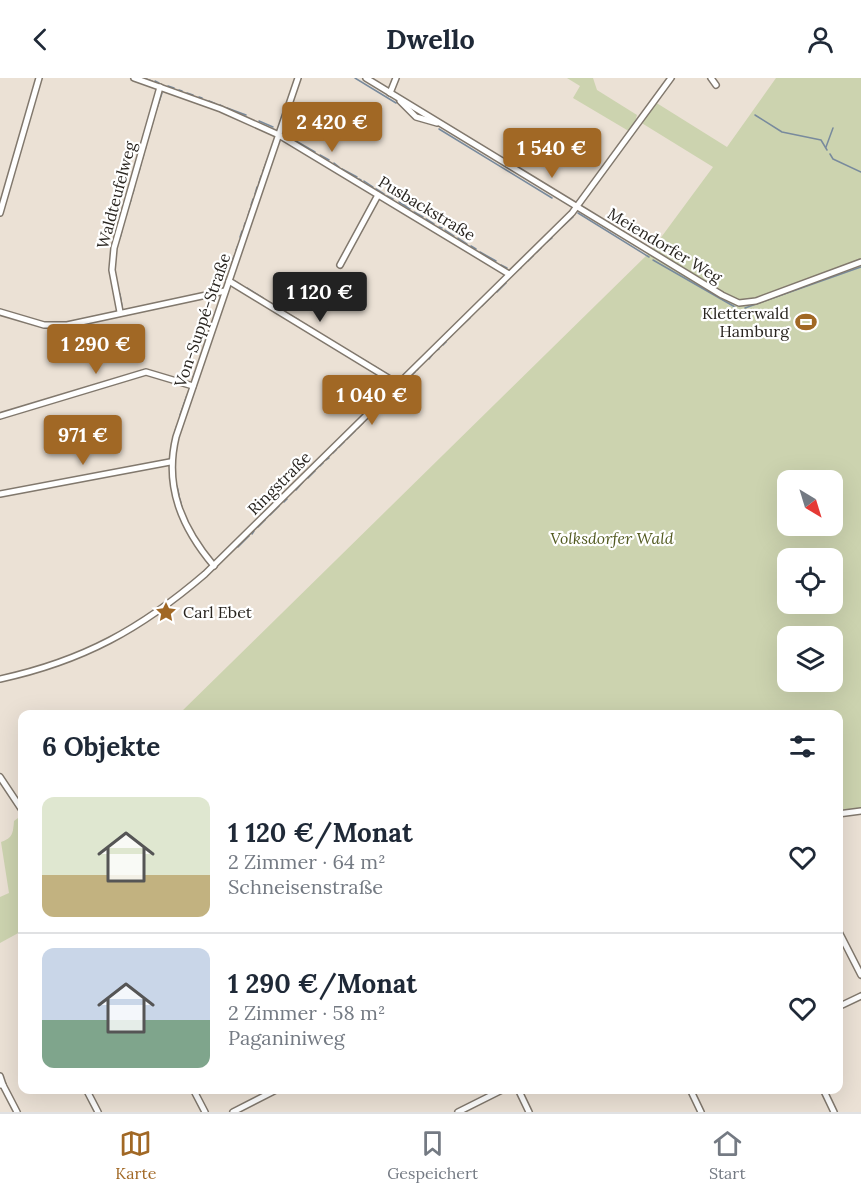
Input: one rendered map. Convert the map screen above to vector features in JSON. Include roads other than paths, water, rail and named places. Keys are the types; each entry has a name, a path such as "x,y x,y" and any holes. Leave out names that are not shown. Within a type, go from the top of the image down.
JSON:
{"street":[{"path":"0,213 39,78"},
{"name":"Pusbackstraße","path":"134,78 279,135 509,274"},
{"name":"Von-Suppé-Straße","path":"214,566 186,527 177,504 170,462 193,386 298,78"},
{"name":"Meiendorfer Weg","path":"366,78 397,97 417,117 438,123 722,295 739,303 756,301 861,262"},
{"path":"390,93 396,78"},
{"name":"Ringstraße","path":"0,679 53,667 110,641 145,622 214,566 577,208 671,78"},
{"path":"711,78 716,85"},
{"name":"Waldteufelweg","path":"120,312 112,270 114,248 160,87"},
{"path":"340,265 378,195"},
{"path":"230,281 398,384"},
{"path":"0,312 44,325 68,324 225,291"},
{"path":"0,416 146,372 193,386"},
{"path":"0,494 170,462"},
{"path":"0,777 18,804"},
{"path":"843,813 861,811"},
{"path":"843,940 861,975"},
{"path":"843,1005 861,996"},
{"path":"0,1076 1,1085 17,1112"},
{"path":"89,1094 98,1112"},
{"path":"196,1094 205,1112"},
{"path":"233,1112 268,1094"},
{"path":"458,1112 494,1094"},
{"path":"520,1094 529,1112"},
{"path":"692,1094 701,1112"},
{"path":"825,1094 834,1112"}],"waterway":[{"path":"355,78 396,103"},
{"path":"146,79 152,81"},
{"path":"155,81 159,83"},
{"path":"168,86 174,88"},
{"path":"155,114 162,93"},
{"path":"187,93 193,95"},
{"path":"209,101 216,104"},
{"path":"227,108 246,115"},
{"path":"755,115 782,132 821,140 827,150"},
{"path":"147,142 154,118"},
{"path":"259,121 273,127"},
{"path":"826,147 833,128"},
{"path":"439,129 552,198"},
{"path":"285,134 290,137"},
{"path":"296,141 315,152"},
{"path":"145,150 146,146"},
{"path":"143,158 144,152"},
{"path":"830,154 833,159 861,172"},
{"path":"320,155 329,160"},
{"path":"263,171 267,160"},
{"path":"334,163 339,167"},
{"path":"138,174 140,168"},
{"path":"342,169 357,177"},
{"path":"259,183 261,176"},
{"path":"364,181 373,187"},
{"path":"133,193 135,184"},
{"path":"255,194 257,187"},
{"path":"376,189 384,194"},
{"path":"387,196 393,199"},
{"path":"251,205 253,199"},
{"path":"128,208 131,200"},
{"path":"399,202 410,209"},
{"path":"248,216 250,209"},
{"path":"126,216 127,212"},
{"path":"414,212 423,217"},
{"path":"578,213 649,257"},
{"path":"562,227 573,217"},
{"path":"426,219 434,224"},
{"path":"244,227 245,223"},
{"path":"120,238 122,230"},
{"path":"445,230 454,236"},
{"path":"240,237 242,231"},
{"path":"458,238 467,244"},
{"path":"547,242 552,238"},
{"path":"116,251 118,242"},
{"path":"236,250 238,245"},
{"path":"471,246 476,249"},
{"path":"537,252 541,248"},
{"path":"480,252 496,261"},
{"path":"232,262 234,256"},
{"path":"528,261 533,256"},
{"path":"653,260 735,307"},
{"path":"501,265 507,268"},
{"path":"229,273 231,266"},
{"path":"745,308 861,267"},
{"path":"226,282 227,277"},
{"path":"235,281 241,285"},
{"path":"497,292 506,283"},
{"path":"247,288 263,298"},
{"path":"120,294 122,306"},
{"path":"482,306 493,295"},
{"path":"271,303 287,313"},
{"path":"214,316 217,309"},
{"path":"290,315 299,320"},
{"path":"458,329 470,318"},
{"path":"211,325 213,321"},
{"path":"305,324 313,329"},
{"path":"207,337 209,330"},
{"path":"331,340 335,343"},
{"path":"200,359 206,341"},
{"path":"443,345 446,342"},
{"path":"342,347 349,351"},
{"path":"352,353 369,363"},
{"path":"429,359 432,355"},
{"path":"374,366 382,371"},
{"path":"193,377 197,368"},
{"path":"412,375 415,372"},
{"path":"385,373 395,379"},
{"path":"405,382 408,379"},
{"path":"394,393 401,387"},
{"path":"180,415 187,395"},
{"path":"378,409 385,402"},
{"path":"358,428 363,423"},
{"path":"175,431 177,425"},
{"path":"347,439 355,431"},
{"path":"339,447 344,442"},
{"path":"333,453 336,450"},
{"path":"320,466 323,463"},
{"path":"308,478 315,471"},
{"path":"296,490 303,482"},
{"path":"177,486 179,495"},
{"path":"180,499 182,508"},
{"path":"284,502 287,499"},
{"path":"270,515 279,506"},
{"path":"258,527 265,520"},
{"path":"238,547 249,536"},
{"path":"203,548 207,553"}],"place":[{"name":"Kletterwald Hamburg","path":"806,322"},
{"name":"Carl Ebet","path":"166,612"}],"park label":[{"name":"Volksdorfer Wald","path":"612,538"}]}
